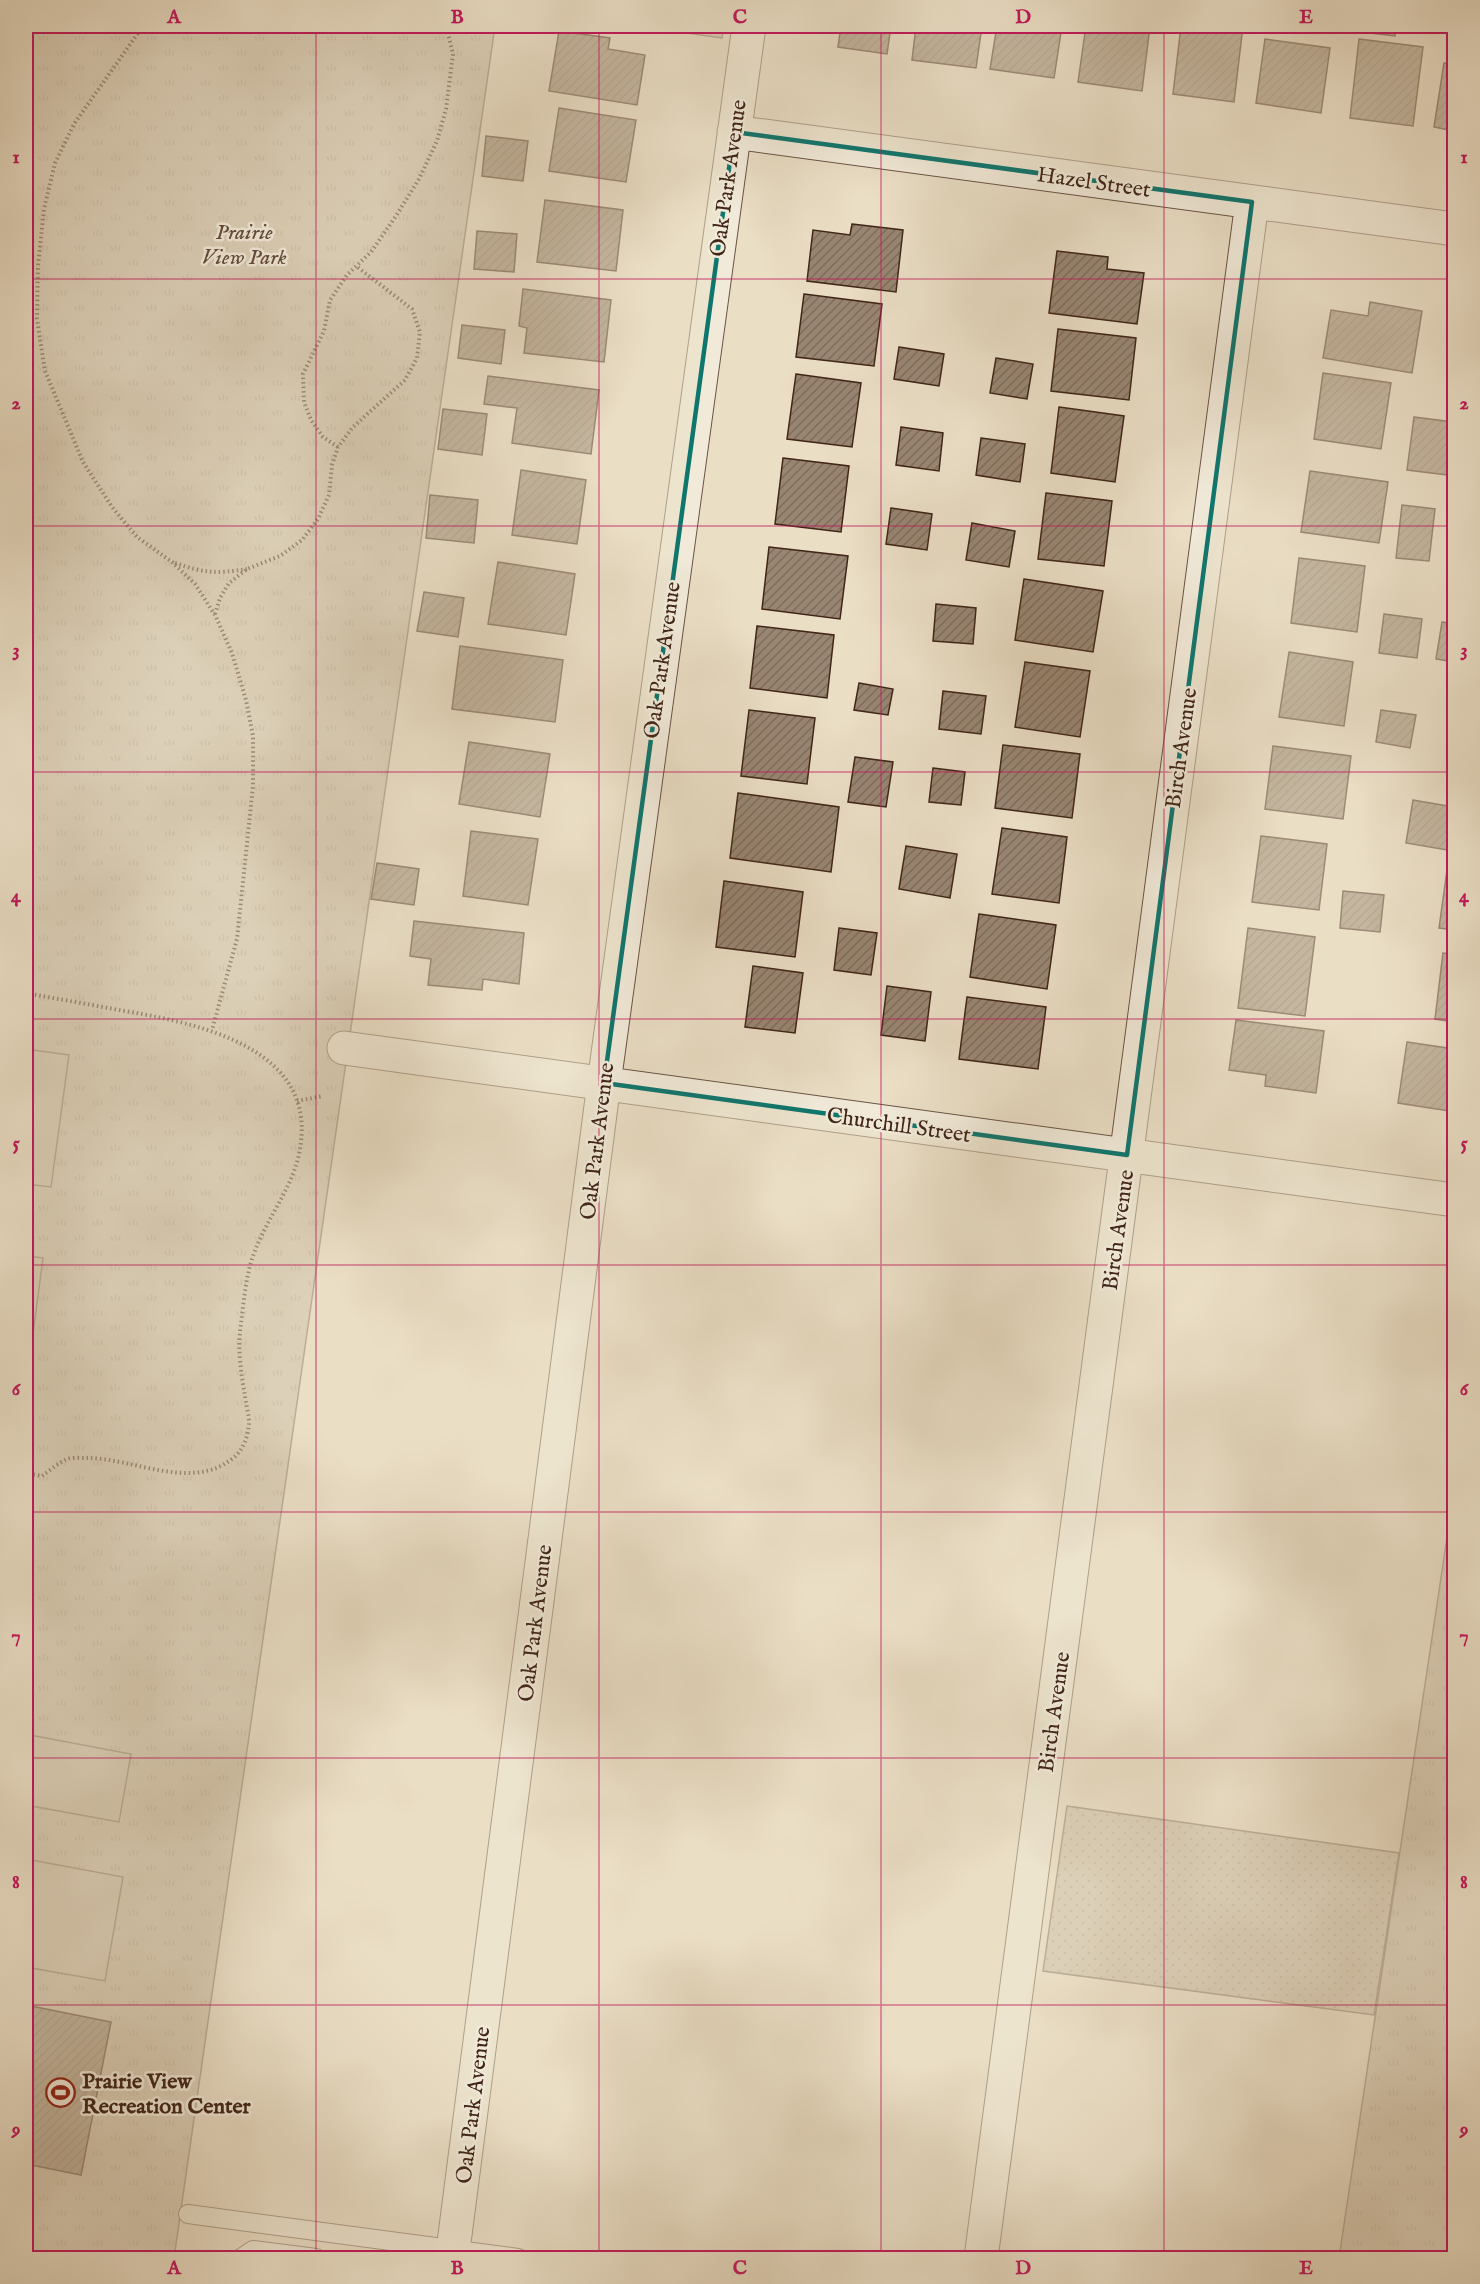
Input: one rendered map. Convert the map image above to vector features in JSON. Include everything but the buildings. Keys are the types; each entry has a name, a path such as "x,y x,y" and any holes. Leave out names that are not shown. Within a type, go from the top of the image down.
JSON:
{"street":[{"name":"Oak Park Avenue","path":"453,2254 604,1083 748,26"},
{"name":"Hazel Street","path":"734,132 1455,230"},
{"name":"Birch Avenue","path":"981,2259 1252,202"},
{"name":"Churchill Street","path":"344,1048 1455,1200"}],"lane":[{"path":"188,2214 322,2231 453,2254 518,2259"},
{"path":"241,2259 253,2250 317,2259 322,2231"}],"path":[{"path":"143,26 74,124 55,163 44,209 38,266 37,319 45,371 82,462 111,507 137,537 172,562 195,584 215,615 232,653 246,700 253,736 253,786 237,939 212,1030"},
{"path":"338,447 323,436 311,420 304,402 303,374 324,331 330,300 347,275 371,252 396,216 419,179 437,141 446,109 453,54 446,26"},
{"path":"172,562 202,572 224,573 247,569 280,556 302,540 318,519 329,495 332,465 338,447 353,427 405,380 417,358 420,332 412,309 356,266"},
{"path":"215,615 220,598 229,584 247,569"},
{"path":"26,993 153,1016 212,1030 246,1045 271,1062 286,1079 297,1101 303,1127 299,1155 291,1179 276,1204 255,1251 245,1289 239,1332 241,1368 249,1422 245,1444 234,1458 218,1468 188,1472 163,1471 106,1458 66,1459 42,1476 26,1473"},
{"path":"297,1101 323,1096"}],"highlighted area":[{"path":"734,132 1252,202 1127,1155 604,1083"}],"green space":[{"name":"Prairie View Park","path":"26,26 495,26 174,2258 26,2258"},
{"path":"636,26 724,26 722,38"},
{"path":"26,1049 69,1055 51,1187 26,1184"},
{"path":"26,1256 43,1258 26,1387"},
{"path":"1454,1491 1454,2258 1339,2258"},
{"path":"30,1735 131,1754 119,1822 26,1805 26,1760"},
{"path":"1067,1806 1399,1853 1374,2015 1043,1971"},
{"path":"26,1859 123,1877 105,1981 26,1967"}],"place":[{"name":"Prairie View Recreation Center","path":"61,2093"}]}
